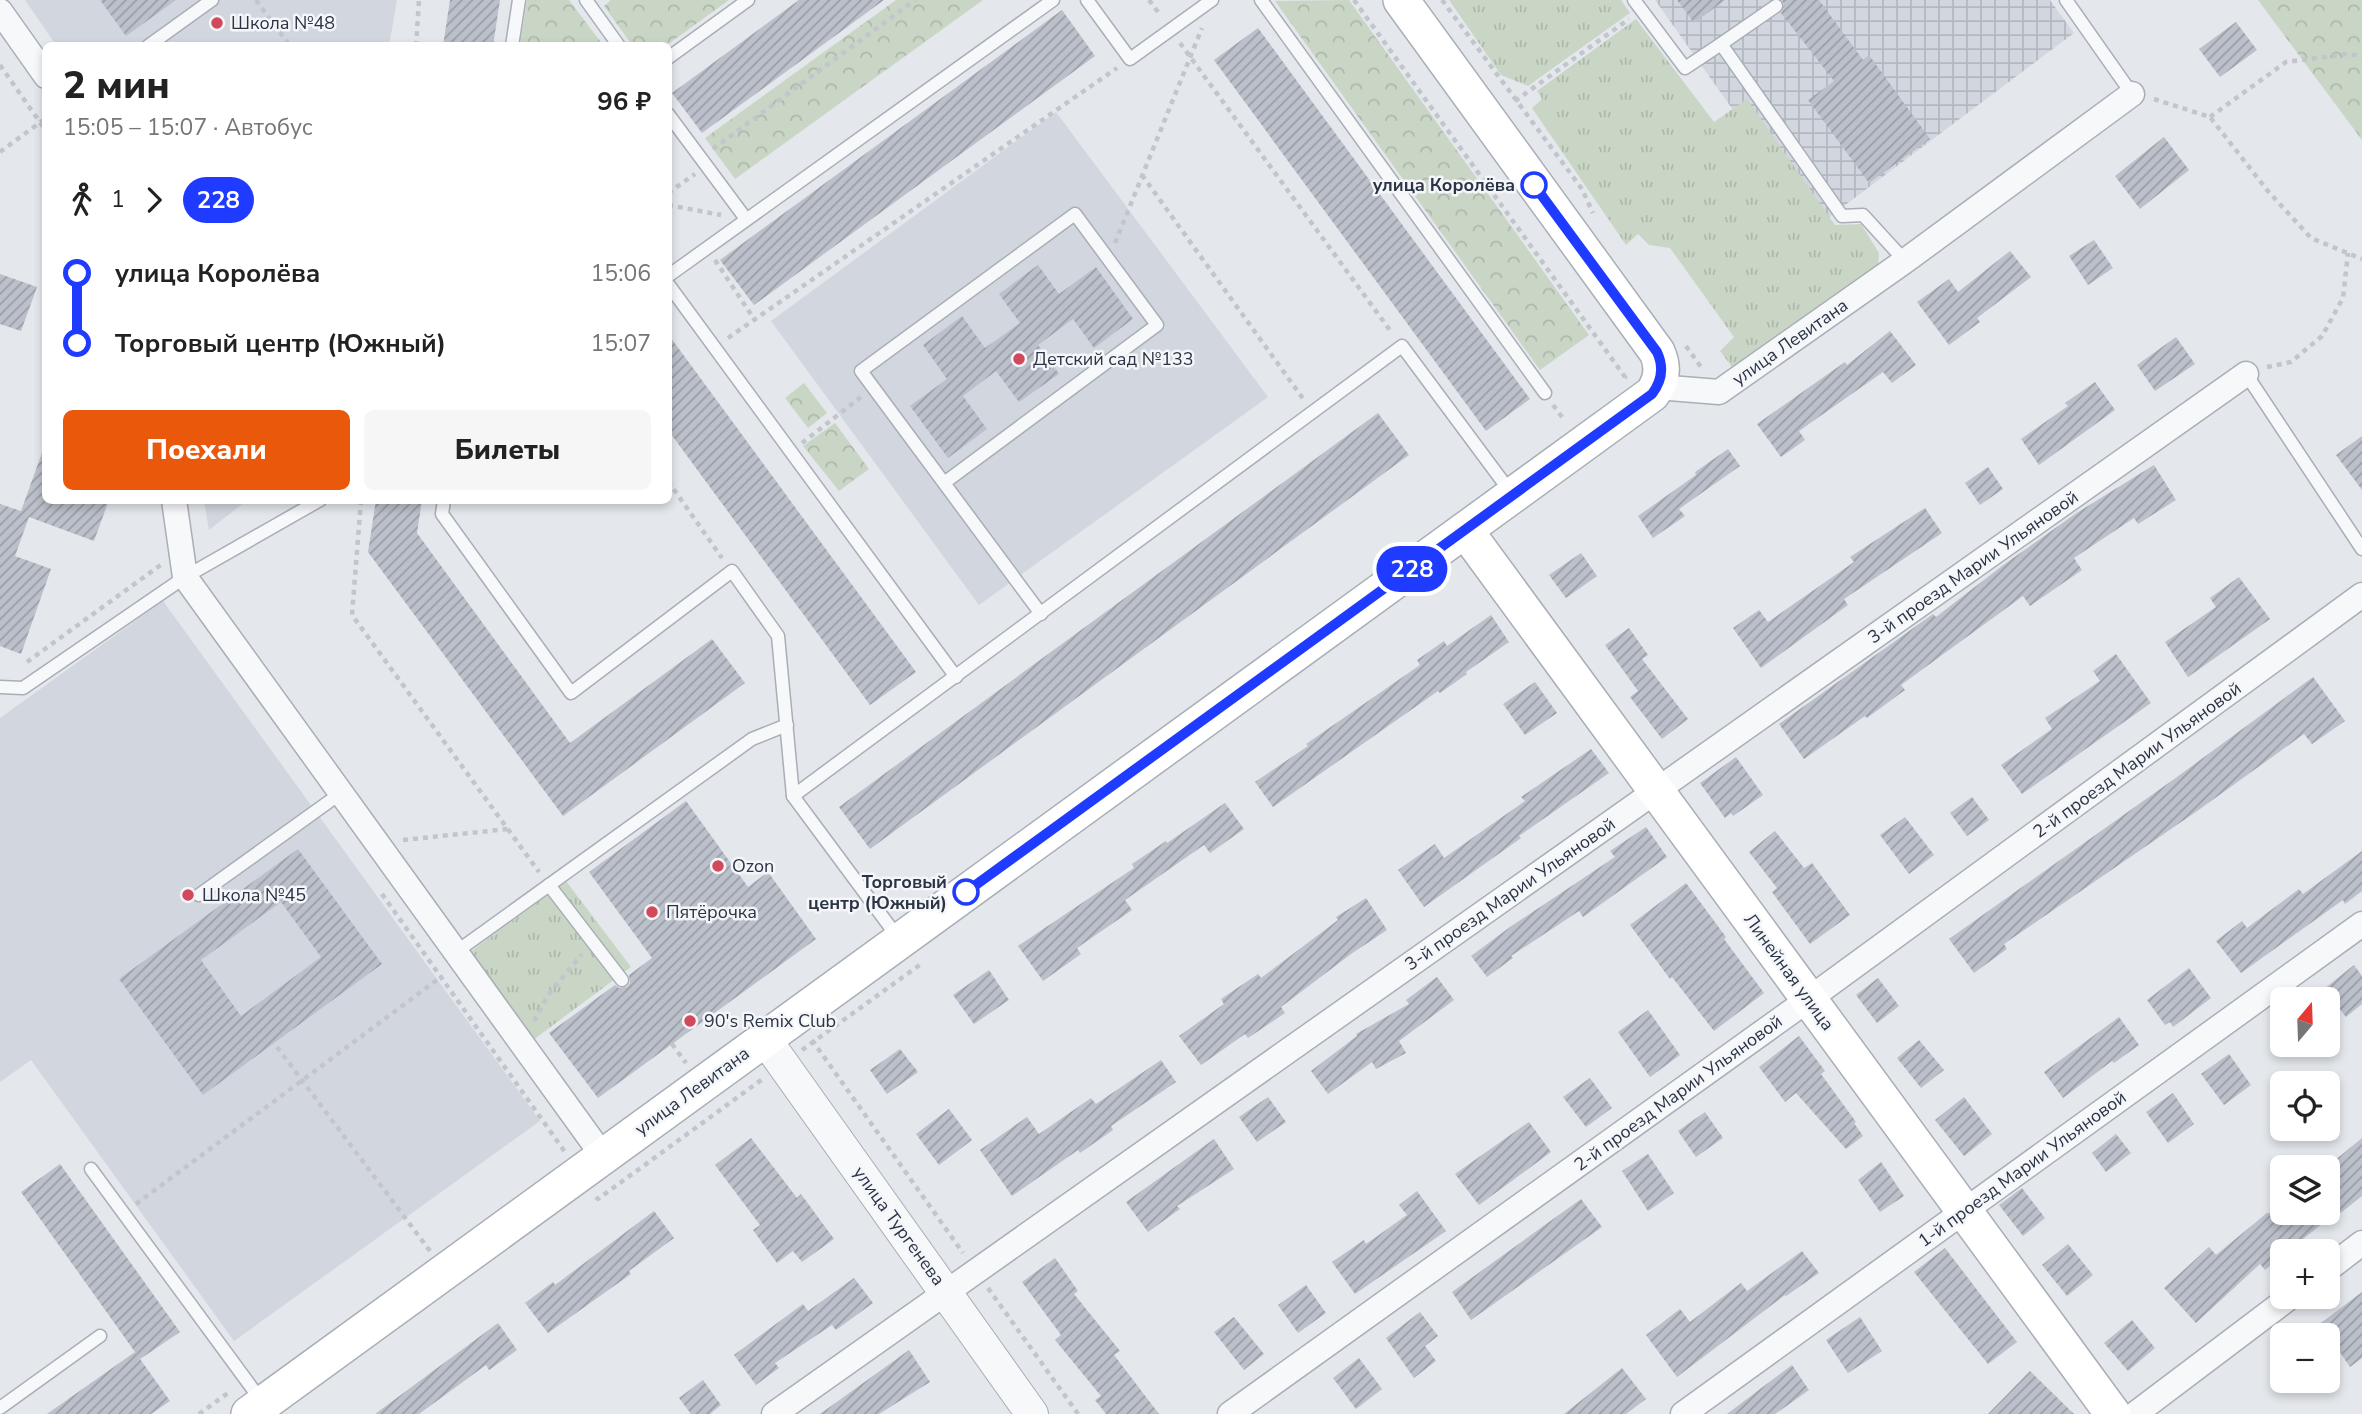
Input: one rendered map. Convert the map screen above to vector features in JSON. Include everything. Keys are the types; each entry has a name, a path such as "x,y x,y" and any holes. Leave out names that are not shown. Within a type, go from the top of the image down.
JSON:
{"main road":[{"path":"1401,0 1657,352 1661,372 1641,382"},
{"name":"улица Левитана","path":"248,1403 445,1271 1646,400 1641,382"},
{"name":"Линейная улица","path":"1465,530 2113,1414"}],"street":[{"path":"0,11 42,70"},
{"name":"улица Левитана","path":"1641,382 1719,392 1905,261 2132,94"},
{"name":"3-й проезд Марии Ульяновой","path":"774,1414 2246,374"},
{"path":"174,504 185,577 603,1156"},
{"name":"2-й проезд Марии Ульяновой","path":"1230,1414 1809,999 2362,595"},
{"name":"1-й проезд Марии Ульяновой","path":"1683,1414 2362,924"},
{"name":"улица Тургенева","path":"765,1039 1032,1414"},
{"path":"2340,1260 2362,1243"},
{"path":"2135,1414 2274,1309"}],"lane":[{"path":"154,42 212,0"},
{"path":"513,42 519,0"},
{"path":"586,0 616,42"},
{"path":"672,55 748,0"},
{"path":"672,273 1053,0"},
{"path":"1087,0 1130,59 1212,0"},
{"path":"1261,0 1545,393"},
{"path":"2066,0 2132,94"},
{"path":"1637,5 1685,68 1776,6"},
{"path":"1721,44 1842,216 1863,215 1905,261"},
{"path":"672,119 746,219"},
{"path":"944,483 1157,325 1075,214 861,371 1041,614"},
{"path":"672,289 956,677"},
{"path":"793,796 1402,346 1513,496"},
{"path":"2246,374 2362,549"},
{"path":"0,687 23,688 185,577 313,504"},
{"path":"443,504 442,514 571,693 732,571 778,636 793,796 900,941"},
{"path":"456,952 752,739 787,724"},
{"path":"199,895 341,793"},
{"path":"549,884 622,980"},
{"path":"91,1169 248,1403"},
{"path":"0,1408 100,1336"}],"path":[{"path":"256,0 287,42"},
{"path":"416,42 419,0"},
{"path":"672,189 915,0"},
{"path":"1149,0 1402,346"},
{"path":"1108,259 1212,0"},
{"path":"1354,0 1641,382"},
{"path":"1515,101 1637,5"},
{"path":"2210,117 2286,62 2347,54 2362,56"},
{"path":"715,348 1130,59"},
{"path":"0,65 42,125"},
{"path":"2132,94 2210,117 2267,190 2311,238 2362,258"},
{"path":"0,152 40,122"},
{"path":"1142,175 1312,412"},
{"path":"672,206 746,219"},
{"path":"707,248 754,319"},
{"path":"2246,374 2291,362 2322,336 2343,298 2347,253"},
{"path":"791,451 873,388"},
{"path":"672,487 732,571"},
{"path":"362,504 352,615 549,884"},
{"path":"21,666 162,564"},
{"path":"399,841 508,829"},
{"path":"522,1043 548,995 593,942"},
{"path":"123,1213 441,977"},
{"path":"796,1017 1078,1414"},
{"path":"277,1047 445,1271"},
{"path":"199,1414 248,1403"}],"shaded area":[{"name":"Школа №48","path":"25,0 397,0 390,42 54,42"},
{"path":"1655,0 2050,0 2074,33 1816,227"},
{"name":"Детский сад №133","path":"1056,112 1268,397 979,605 771,321"},
{"path":"205,504 242,504 209,530"},
{"name":"Школа №45","path":"163,601 540,1121 234,1341 31,1060 0,1082 0,718"}],"green space":[{"path":"527,0 569,0 601,42 520,42"},
{"path":"611,0 729,0 671,42 630,42 604,6"},
{"path":"896,0 983,0 735,179 705,138"},
{"path":"1349,0 1589,335 1540,370 1275,1"},
{"path":"1449,0 1621,0 1630,13 1528,86 1501,75"},
{"path":"2258,0 2362,0 2362,140"},
{"path":"1636,19 1714,122 1747,99 1835,225 1861,224 1879,253 1878,268 1735,371 1720,351 1734,337 1670,248 1649,245 1638,234 1626,245 1532,108 1542,99 1537,91"},
{"path":"804,383 827,413 808,428 785,398"},
{"path":"835,423 869,469 839,491 803,446"},
{"path":"566,881 631,967 521,1049 457,962"}],"building":[{"path":"100,0 176,0 126,36"},
{"path":"450,0 500,0 494,42 444,42"},
{"path":"799,0 884,0 702,133 672,93"},
{"path":"1677,0 1725,0 1694,23"},
{"path":"1782,0 1819,0 1863,60 1869,55 1930,139 1869,183 1808,100 1834,81 1781,13 1785,6"},
{"path":"1062,10 1095,56 754,305 720,260"},
{"path":"2236,22 2257,50 2220,77 2199,49"},
{"path":"1258,28 1530,399 1486,431 1214,60"},
{"path":"2164,137 2189,170 2140,209 2115,176"},
{"path":"2094,240 2113,268 2088,285 2069,256"},
{"path":"2010,251 2031,277 1977,318 1980,322 1949,345 1917,302 1949,279 1958,292"},
{"path":"1038,265 1059,294 1096,267 1133,319 1094,348 1073,319 1038,345 1059,374 1019,402 996,371 963,396 987,429 948,458 910,406 947,379 923,345 962,316 985,348 1020,323 999,294"},
{"path":"0,274 37,287 21,331 0,324"},
{"path":"1890,331 1916,365 1892,383 1883,372 1799,431 1805,440 1781,457 1757,424 1845,362 1847,365"},
{"path":"2176,337 2195,364 2155,391 2137,365"},
{"path":"672,339 916,672 870,705 672,435"},
{"path":"2095,382 2115,410 2039,465 2021,439 2068,406 2065,403"},
{"path":"1378,413 1409,455 870,849 839,807"},
{"path":"2362,436 2362,490 2336,455"},
{"path":"1728,449 1740,466 1679,509 1685,516 1653,538 1638,516"},
{"path":"42,453 42,504 108,504 94,541 29,517 15,556 51,569 21,654 0,646 0,504 21,511"},
{"path":"2154,465 2176,500 2138,524 2134,518 2074,558 2082,570 2030,606 2023,596 1901,685 1905,690 1804,759 1779,724 1933,614 1936,617 2075,514"},
{"path":"1988,467 2003,489 1980,505 1965,483"},
{"path":"375,504 421,504 417,533 570,743 712,639 745,683 563,816 368,552"},
{"path":"1925,508 1942,533 1844,599 1848,605 1761,668 1733,628 1759,610 1768,622 1854,562 1850,557"},
{"path":"1581,553 1597,576 1566,598 1549,575"},
{"path":"2239,577 2270,619 2188,677 2165,642 2216,607 2210,598"},
{"path":"1491,615 1509,642 1440,693 1438,691 1273,807 1255,782 1420,665 1417,660 1444,641 1447,646"},
{"path":"1629,628 1648,655 1642,659 1688,719 1662,739 1630,697 1638,691 1605,645"},
{"path":"2116,654 2151,703 2022,794 2001,765 2052,729 2045,718 2100,681 2093,671"},
{"path":"2313,677 2345,721 2312,744 2304,734 2004,944 2007,949 1974,973 1949,939"},
{"path":"1535,682 1557,713 1525,735 1503,704"},
{"path":"1591,749 1609,773 1424,907 1398,870 1435,844 1444,858 1525,801 1521,797"},
{"path":"1736,757 1763,795 1733,816 1731,813 1725,818 1700,783"},
{"path":"1972,797 1989,820 1967,836 1950,813"},
{"path":"686,801 748,887 768,872 816,939 598,1098 549,1033 615,985 619,988 627,987 630,983 629,975 652,958 589,872"},
{"path":"1225,803 1244,829 1210,853 1204,845 1125,900 1132,910 1077,948 1081,954 1043,981 1018,946 1134,868 1132,864"},
{"path":"1905,817 1934,855 1909,874 1880,835"},
{"path":"1646,827 1667,857 1583,917 1579,911 1511,956 1513,958 1487,977 1471,956 1615,857 1610,851"},
{"path":"1775,831 1804,868 1812,863 1850,915 1810,944 1772,892 1777,888 1749,852"},
{"path":"298,849 382,964 203,1095 119,979","holes":["281,902 321,957 241,1016 201,960"]},
{"path":"2362,851 2362,891 2345,904 2343,900 2241,973 2216,941 2242,921 2247,928 2299,889 2303,894"},
{"path":"1686,883 1764,993 1714,1031 1672,977 1670,979 1630,925"},
{"path":"1366,898 1387,930 1281,1007 1285,1013 1248,1038 1245,1034 1201,1065 1179,1036 1224,1004 1221,999 1258,974 1261,978 1338,920 1336,917"},
{"path":"2354,965 2362,976 2362,1004 2346,1017 2340,1009 2340,987 2326,987"},
{"path":"2189,968 2211,998 2173,1027 2170,1022 2165,1025 2147,1000"},
{"path":"989,970 1009,1000 974,1024 953,995"},
{"path":"1437,977 1454,1000 1399,1041 1406,1053 1376,1069 1372,1062 1328,1094 1311,1071 1357,1036 1356,1034 1409,1004 1406,1000"},
{"path":"1878,978 1899,1006 1877,1023 1856,995"},
{"path":"1648,1010 1680,1055 1650,1077 1618,1032"},
{"path":"2119,1017 2139,1045 2114,1063 2112,1061 2063,1098 2044,1072"},
{"path":"1799,1036 1825,1071 1821,1074 1863,1136 1846,1149 1796,1093 1785,1102 1759,1067"},
{"path":"1919,1040 1944,1070 1921,1088 1897,1058"},
{"path":"900,1049 918,1072 887,1094 870,1070"},
{"path":"2229,1054 2251,1085 2224,1105 2201,1074"},
{"path":"1161,1060 1176,1082 1111,1126 1113,1130 1080,1153 1078,1150 1012,1196 980,1150 1027,1117 1039,1134 1091,1098 1096,1104"},
{"path":"1590,1078 1612,1108 1586,1127 1563,1097"},
{"path":"2173,1093 2194,1124 2168,1143 2146,1112"},
{"path":"1268,1097 1286,1122 1257,1142 1239,1117"},
{"path":"1964,1097 1992,1134 1964,1156 1935,1120"},
{"path":"949,1109 972,1140 939,1165 916,1134"},
{"path":"1705,1112 1723,1138 1696,1157 1678,1131"},
{"path":"1529,1122 1551,1152 1479,1205 1455,1174"},
{"path":"2116,1134 2131,1153 2106,1172 2092,1153"},
{"path":"751,1138 797,1198 801,1194 834,1239 802,1262 793,1251 777,1263 753,1230 760,1225 715,1165"},
{"path":"2362,1138 2362,1196 2340,1213 2340,1156"},
{"path":"1214,1139 1234,1169 1177,1206 1180,1209 1148,1232 1126,1202"},
{"path":"1648,1154 1674,1193 1648,1211 1622,1171"},
{"path":"1881,1162 1904,1196 1880,1212 1858,1180"},
{"path":"60,1164 180,1332 140,1359 21,1192"},
{"path":"2022,1188 2045,1218 2023,1236 1999,1205"},
{"path":"1417,1191 1446,1231 1355,1294 1332,1262 1364,1240 1366,1244 1407,1215 1399,1205"},
{"path":"1581,1199 1602,1227 1471,1320 1452,1292"},
{"path":"654,1211 674,1238 629,1271 631,1274 548,1333 525,1303 553,1282 555,1285"},
{"path":"2270,1213 2270,1225 2320,1225 2303,1239 2270,1239 2270,1266 2265,1270 2260,1264 2196,1323 2164,1288 2209,1247 2216,1255"},
{"path":"2068,1244 2093,1275 2067,1296 2042,1265"},
{"path":"1945,1248 2017,1342 1988,1364 1914,1272"},
{"path":"1802,1251 1819,1273 1785,1295 1677,1377 1646,1335 1680,1309 1690,1322 1741,1283 1747,1291"},
{"path":"1055,1258 1078,1291 1074,1294 1120,1351 1114,1355 1159,1414 1106,1414 1095,1400 1101,1396 1055,1340 1061,1335 1022,1282"},
{"path":"854,1278 873,1303 836,1330 832,1325 775,1363 779,1368 756,1385 734,1355 803,1304 808,1311"},
{"path":"1306,1285 1326,1313 1298,1333 1278,1305"},
{"path":"2362,1292 2362,1358 2350,1367 2340,1352 2340,1323 2321,1323"},
{"path":"1420,1312 1438,1336 1425,1346 1436,1361 1414,1378 1386,1338"},
{"path":"1234,1317 1264,1354 1244,1370 1214,1332"},
{"path":"1860,1317 1882,1351 1848,1373 1826,1340"},
{"path":"2132,1320 2155,1348 2128,1371 2104,1343"},
{"path":"498,1323 517,1350 489,1370 486,1365 419,1414 375,1414"},
{"path":"909,1350 930,1382 879,1414 820,1414"},
{"path":"135,1352 170,1401 151,1414 47,1414"},
{"path":"1359,1358 1382,1389 1356,1409 1333,1378"},
{"path":"1792,1365 1809,1390 1775,1414 1727,1414"},
{"path":"1622,1368 1646,1399 1626,1414 1564,1414"},
{"path":"2030,1371 2074,1414 1988,1414"},
{"path":"703,1380 721,1405 710,1414 691,1414 679,1398"}],"bus line":[{"name":"228","path":"966,892 1652,394 1659,384 1661,372 1657,352 1534,185"}],"place":[{"name":"Школа №48","path":"217,23"},
{"name":"улица Королёва","path":"1534,185"},
{"name":"Детский сад №133","path":"1019,359"},
{"name":"Ozon","path":"718,866"},
{"name":"Торговый центр (Южный)","path":"966,892"},
{"name":"Школа №45","path":"188,895"},
{"name":"Пятёрочка","path":"652,912"},
{"name":"90's Remix Club","path":"690,1021"}]}
